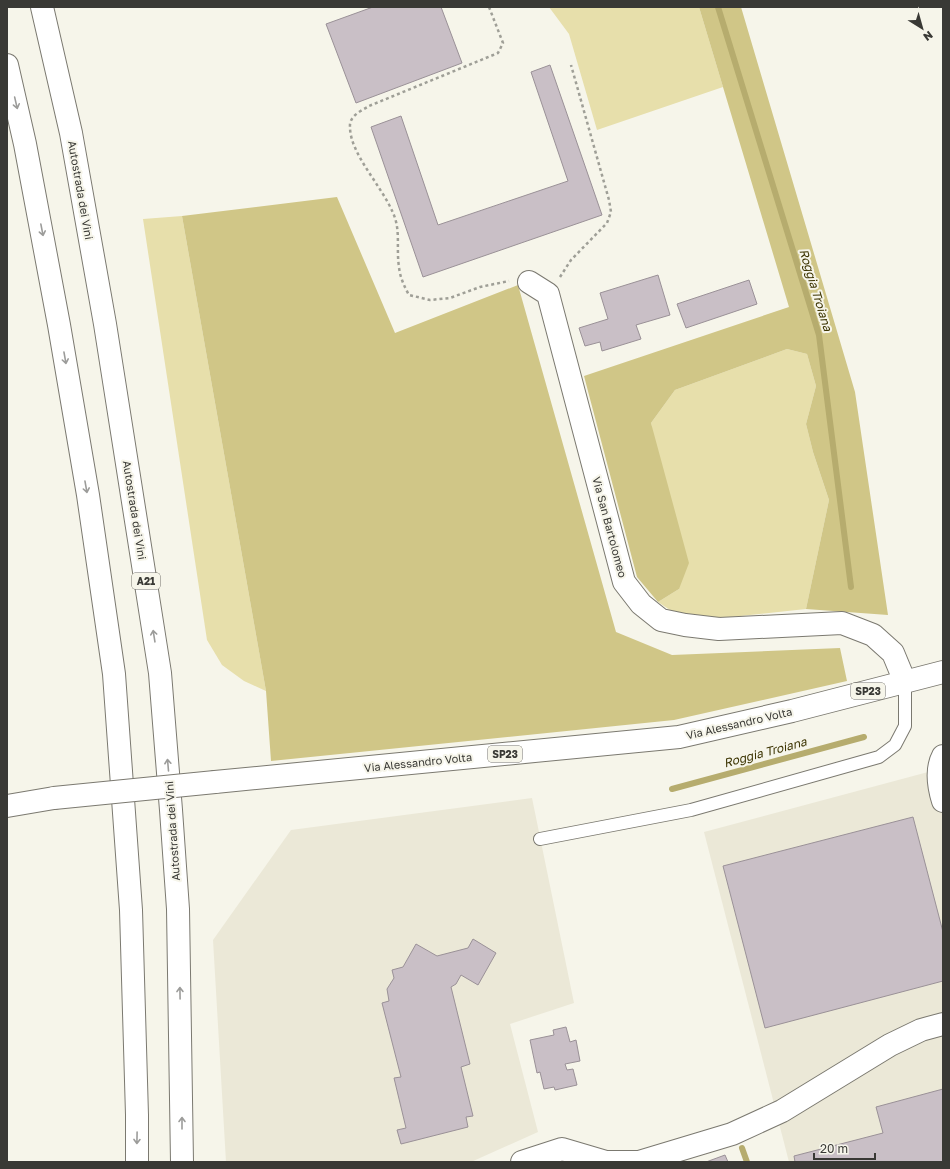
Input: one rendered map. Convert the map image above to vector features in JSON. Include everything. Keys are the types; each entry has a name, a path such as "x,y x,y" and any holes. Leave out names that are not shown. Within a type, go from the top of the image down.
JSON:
{"main road":[{"name":"Autostrada dei Vini","path":"42,7 71,133 104,316 160,673 178,909 182,1162"},
{"path":"7,65 25,144 59,325 88,494 114,674 131,910 137,1107 137,1162"},
{"path":"529,282 548,294"},
{"name":"Via San Bartolomeo","path":"548,294 624,582 641,604 662,620 685,625 719,629 842,623 873,635 893,653 905,682"},
{"name":"Via Alessandro Volta","path":"7,806 54,798 679,736 792,710 943,672"},
{"path":"941,759 940,790 943,801"},
{"name":"Via Alessandro Volta","path":"7,795 54,798"},
{"path":"522,1162 562,1149 606,1162 639,1162 732,1134 782,1111 890,1045 921,1030 943,1024"}],"lane":[{"path":"540,839 690,810 879,757 895,745 906,726 905,682"}],"path":[{"path":"489,7 503,43 498,53 369,106 352,117 349,124 350,136 360,157 385,195 394,214 398,228 398,267 403,283 410,295 430,300 450,298 480,287 514,280 529,282"},
{"path":"548,294 571,260 607,223 611,212 609,200 571,65"}],"shaded area":[{"path":"549,7 699,7 723,87 597,130 569,34"},
{"path":"699,7 741,7 855,392 888,615 806,609 829,500 813,452 806,424 816,386 807,354 787,349 675,390 651,423 689,563 679,589 658,602 637,577 584,376 789,307"},
{"path":"337,197 395,333 518,285 616,632 672,655 840,648 847,681 674,720 271,761 266,691 182,216"},
{"path":"182,216 266,691 244,681 222,665 207,640 143,219"},
{"path":"787,349 807,354 816,386 806,424 813,452 829,500 806,609 722,618 673,612 658,602 679,589 651,423 675,390"},
{"path":"943,768 943,1162 789,1162 704,832"},
{"path":"532,798 574,1003 510,1024 538,1132 471,1162 226,1162 213,940 291,830"}],"building":[{"path":"373,7 441,7 462,63 356,103 326,24"},
{"path":"550,65 602,215 423,277 371,127 401,116 438,225 568,181 531,72"},
{"path":"658,275 670,315 636,325 641,339 602,351 600,342 585,346 579,328 608,319 600,293"},
{"path":"749,280 757,304 686,328 677,304"},
{"path":"913,817 943,932 943,981 765,1028 723,866"},
{"path":"473,939 496,953 478,985 461,975 456,984 451,987 470,1064 461,1067 473,1116 466,1117 468,1127 401,1144 397,1130 406,1128 394,1078 401,1077 382,1003 389,1001 387,989 394,978 392,970 403,967 416,944 437,956 468,948"},
{"path":"566,1027 570,1042 576,1040 580,1061 565,1064 567,1070 573,1069 577,1085 555,1090 554,1087 544,1089 540,1072 537,1073 530,1040 554,1035 553,1030"},
{"path":"943,1089 943,1162 795,1162 794,1156 883,1133 876,1107"},
{"path":"725,1155 728,1162 706,1162"}],"waterway":[{"name":"Roggia Troiana","path":"718,7 819,335 851,587"},
{"name":"Roggia Troiana","path":"672,789 864,737"},
{"name":"Roggia Troiana","path":"742,1148 747,1162"}]}
